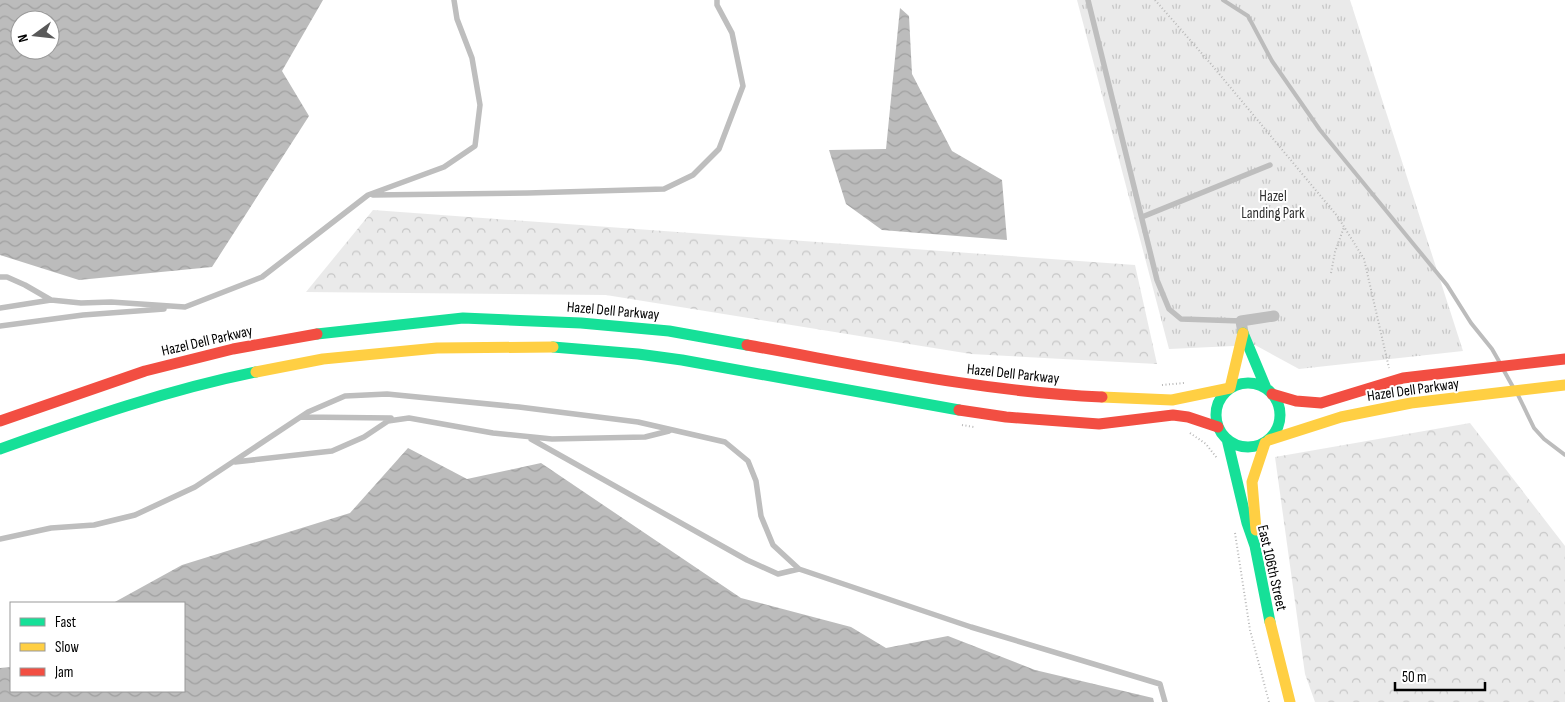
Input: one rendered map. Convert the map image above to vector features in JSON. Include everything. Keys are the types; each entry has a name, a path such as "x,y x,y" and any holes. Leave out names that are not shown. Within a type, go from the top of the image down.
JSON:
{"main road":[{"name":"Hazel Dell Parkway","path":"0,421 145,371 232,349 323,333 464,318 572,322 669,331 951,382 1032,393 1098,398 1172,400 1230,388"},
{"path":"1230,388 1243,333"},
{"path":"1243,333 1259,374 1276,400 1280,414 1278,428 1267,441 1252,482 1256,525 1255,546"},
{"path":"0,449 135,402 221,379 323,359 437,348 551,347 638,354 682,360 997,416 1099,424 1173,415 1200,419 1218,427"},
{"name":"Hazel Dell Parkway","path":"1269,391 1296,401 1321,403 1403,378 1565,359"},
{"path":"1267,441 1258,446 1241,447 1227,440 1218,427 1216,416 1217,405 1230,388 1245,383 1259,385 1269,391"},
{"name":"Hazel Dell Parkway","path":"1267,441 1341,417 1368,411 1411,403 1565,385"},
{"name":"East 106th Street","path":"1227,440 1247,523 1255,546 1268,616 1290,702"}],"street":[{"path":"1243,333 1241,321 1274,316"}],"lane":[{"path":"0,326 83,314 185,307 262,277 368,195 444,167 475,146 480,105 472,58 456,19 454,0"},
{"path":"368,195 664,189 693,175 719,149 743,86 732,33 717,0"},
{"path":"1088,0 1157,280 1169,309 1181,319 1241,321"},
{"path":"1142,218 1270,166"},
{"path":"0,277 25,285 51,300"},
{"path":"0,308 51,300 185,307"},
{"path":"0,539 51,528 94,526 135,515 195,487 308,412 345,396 387,394 519,406 638,422 725,442 748,461 756,480 761,516 773,545 799,569 971,627 1160,684 1165,702"},
{"path":"301,417 409,418 493,432 552,439 645,437 672,430"},
{"path":"232,462 332,452 364,437 388,421 409,418"},
{"path":"527,436 747,560 778,574 799,569"}],"path":[{"path":"1155,0 1211,64 1338,217 1364,259 1390,370"},
{"path":"1331,273 1335,252 1344,227"},
{"path":"1158,386 1190,382"},
{"path":"1187,432 1206,444 1217,458"},
{"path":"1234,525 1250,630 1269,702"}],"green space":[{"name":"Hazel Landing Park","path":"1077,0 1350,0 1463,351 1299,369 1255,345 1169,349"},
{"path":"373,210 1135,265 1157,364 971,354 606,295 306,292"},
{"path":"1470,423 1565,546 1565,702 1315,702 1305,674 1275,457"}],"water":[{"path":"0,0 323,0 282,71 309,116 212,267 79,280 0,255"},
{"path":"900,8 909,16 912,74 952,151 1002,180 1007,240 882,230 846,204 829,150 886,149"},
{"path":"408,448 467,479 541,463 741,598 851,627 886,648 948,636 1035,670 1153,698 1154,702 0,702 0,668 10,667 10,692 185,692 185,602 115,602 182,565 350,513"}],"waterway":[{"path":"1223,0 1248,16 1272,61 1320,130 1447,285 1471,323 1492,349 1500,363"},
{"path":"1503,369 1513,387"},
{"path":"1518,395 1534,428 1544,439 1565,455"}],"traffic: fast":[{"path":"317,334 463,318 581,323 669,331 747,345"},
{"path":"1243,333 1266,388"},
{"path":"553,347 638,354 682,360 959,410"},
{"path":"0,449 158,396 256,372"},
{"path":"1242,383 1254,383 1271,392 1278,403 1280,415 1278,427 1271,438 1254,447 1242,447 1230,442 1221,433 1216,421 1216,409 1221,397 1230,388 1242,383"},
{"path":"1227,439 1247,523 1255,546 1270,622"}],"traffic: slow":[{"path":"1102,397 1172,400 1230,388 1243,333"},
{"path":"256,372 323,359 437,348 553,347"},
{"path":"1269,440 1341,417 1411,403 1565,385"},
{"path":"1256,530 1252,482 1265,443"},
{"path":"1270,622 1290,702"}],"traffic: jam":[{"path":"0,421 145,371 233,349 317,334"},
{"path":"747,345 968,384 1012,390 1102,397"},
{"path":"1272,394 1296,401 1321,403 1403,378 1565,359"},
{"path":"959,410 1006,417 1099,424 1173,415 1188,417 1218,427"}]}
